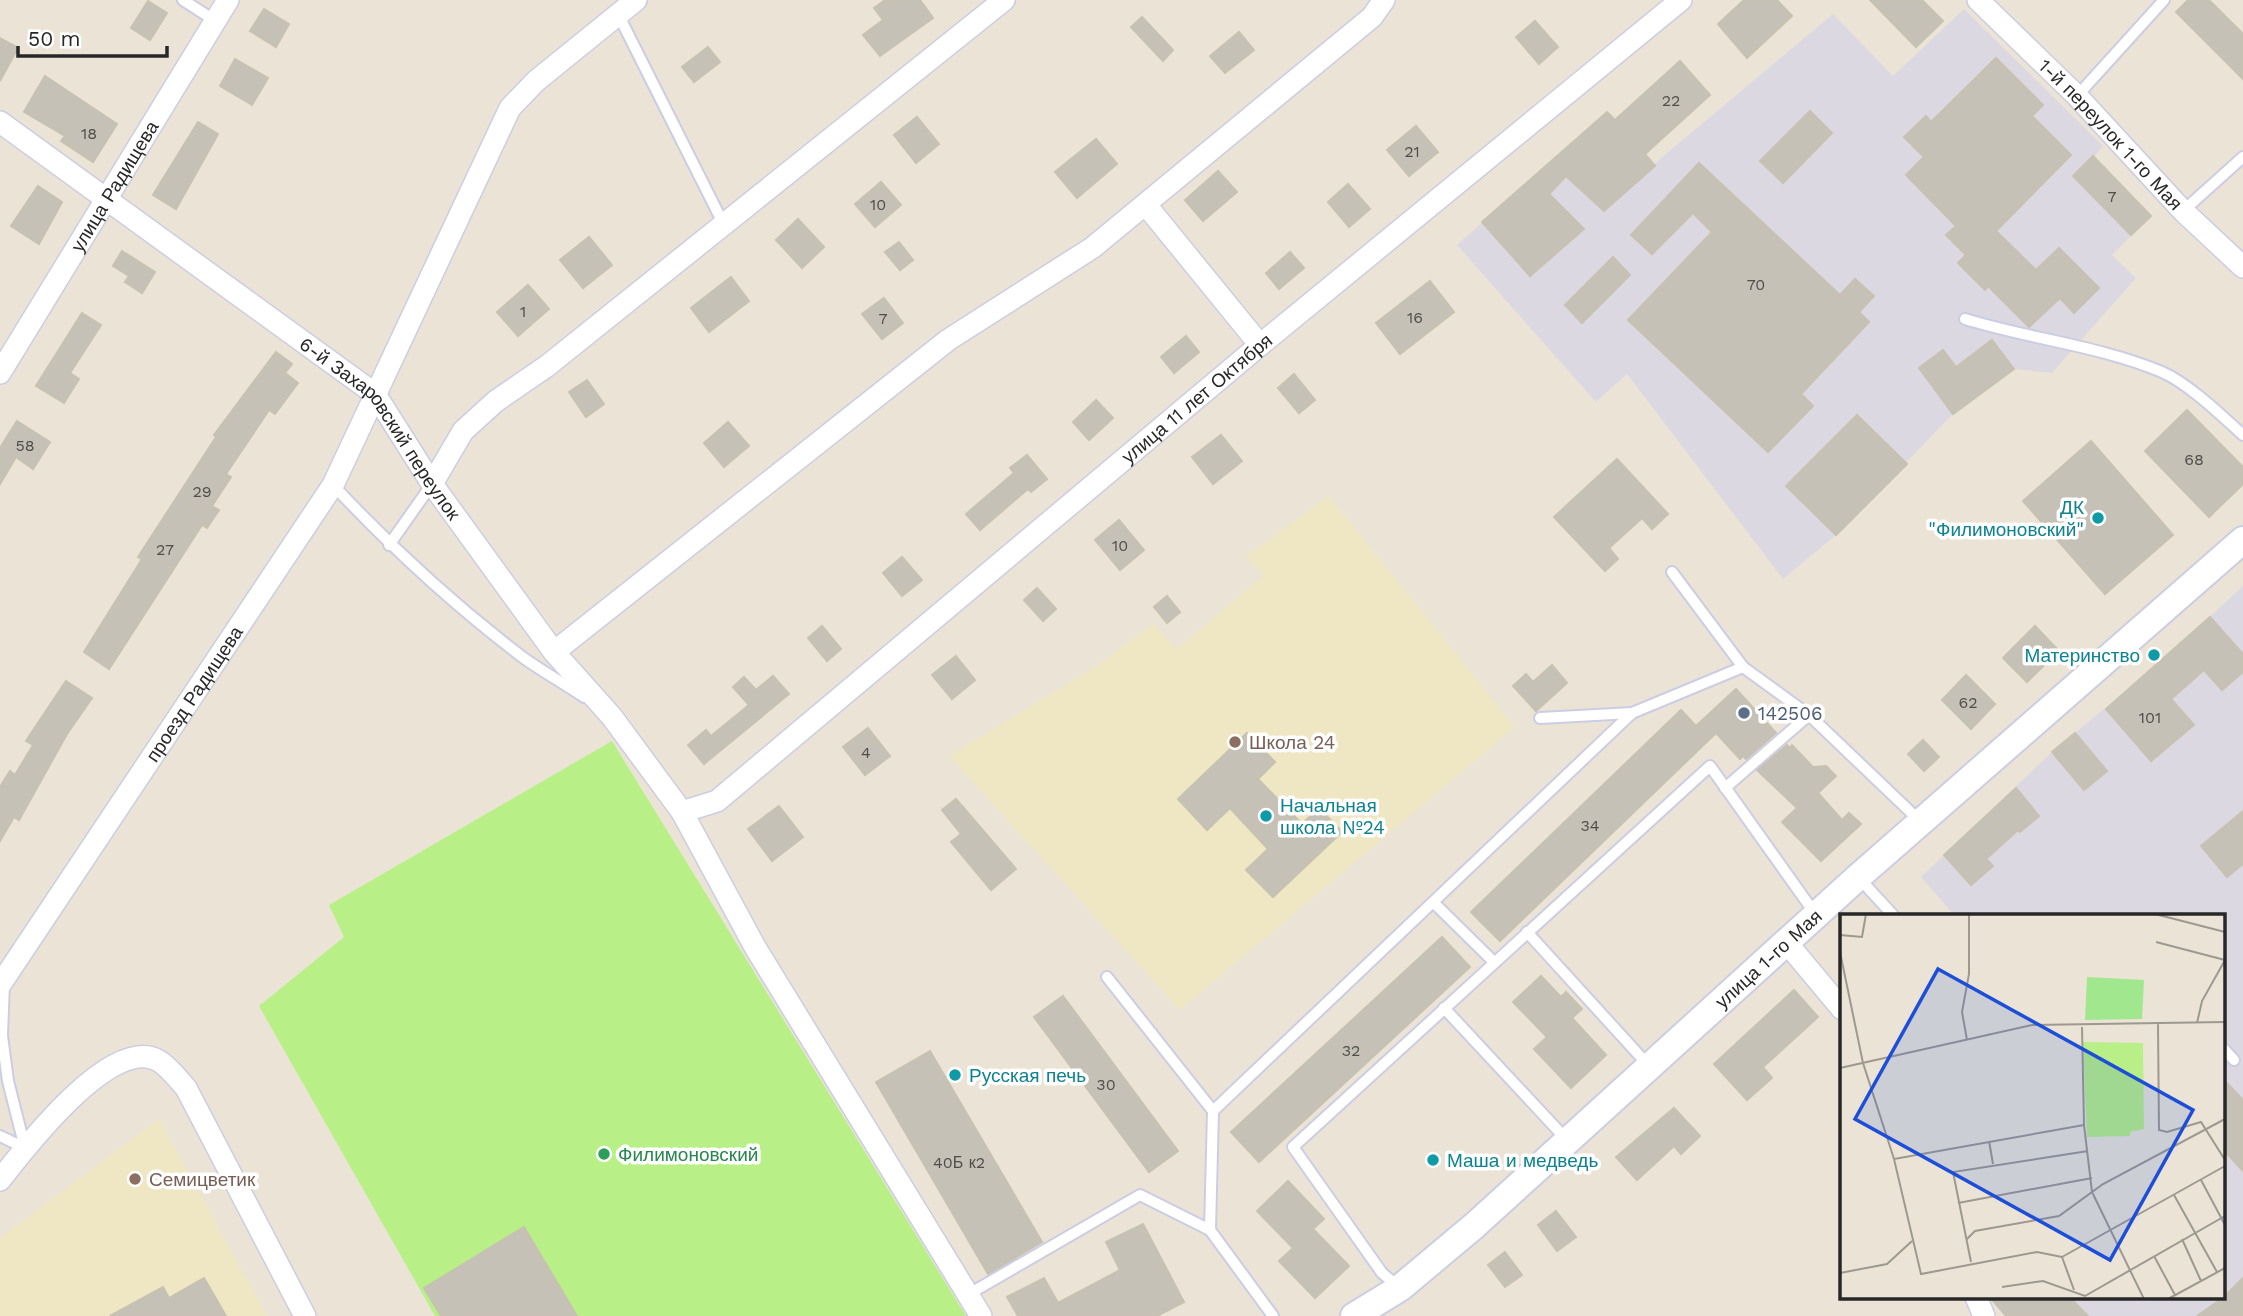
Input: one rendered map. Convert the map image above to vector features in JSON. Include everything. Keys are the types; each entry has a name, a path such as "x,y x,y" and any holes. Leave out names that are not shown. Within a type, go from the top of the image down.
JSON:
{"street":[{"name":"улица Радищева","path":"2,365 228,0"},
{"name":"проезд Радищева","path":"2,982 333,485 510,108 536,81 636,0"},
{"path":"432,484 463,431 496,401 547,366 1004,0"},
{"path":"554,652 948,340 1058,271 1146,205 1372,18 1384,0"},
{"name":"улица 11 лет Октября","path":"682,812 717,801 1261,345 1681,0"},
{"name":"1-й переулок 1-го Мая","path":"1978,0 2077,96 2183,211 2243,267"},
{"name":"6-й Захаровский переулок","path":"0,122 108,197 375,394 432,484 554,652 612,717 682,812 755,947 981,1316"},
{"path":"1146,205 1261,345"},
{"name":"улица 1-го Мая","path":"1354,1316 1400,1288 1569,1142 1858,877 2243,540"},
{"path":"1786,942 1840,1007"},
{"path":"0,1180 25,1148 97,1074 134,1056 158,1060 186,1088 305,1316"},
{"path":"1976,1298 1984,1316"}],"lane":[{"path":"183,0 214,20"},
{"path":"2077,96 2164,0"},
{"path":"618,14 723,225"},
{"path":"2183,211 2243,157"},
{"path":"1965,318 2017,335 2106,354 2164,373 2243,435"},
{"path":"389,545 432,484"},
{"path":"333,485 389,545 524,658 612,717"},
{"path":"1672,572 1743,667 1809,715 1921,822"},
{"path":"1540,718 1632,713 1743,667"},
{"path":"1213,1111 1435,904 1632,713"},
{"path":"1726,788 1809,715"},
{"path":"1400,1288 1382,1273 1293,1147 1710,766 1816,915"},
{"path":"1858,877 1892,914"},
{"path":"1435,904 1494,962"},
{"path":"1527,932 1651,1068"},
{"path":"1107,977 1213,1111 1210,1230"},
{"path":"2,982 2,1037 8,1081 25,1148"},
{"path":"1444,1008 1569,1142"},
{"path":"2226,1051 2234,1060"},
{"path":"0,1136 25,1148"},
{"path":"969,1294 1140,1195 1210,1230 1273,1316"}],"shaded area":[{"path":"1964,9 2103,146 2094,157 2151,216 2112,255 2136,278 2052,373 2014,369 1953,414 1836,535 1783,579 1627,374 1596,402 1457,245 1607,112 1654,164 1833,14 1893,76"},
{"name":"Школа 24","path":"1329,496 1515,727 1180,1010 949,756 1098,665 1153,624 1177,649 1263,576 1246,556"},
{"path":"2243,586 2243,1316 2006,1316 1990,1299 2226,1298 2226,914 1953,914 1921,877 2052,752 2163,660"},
{"name":"Семицветик","path":"159,1119 267,1316 0,1316 0,1238"}],"green space":[{"name":"Филимоновский","path":"612,741 966,1316 435,1316 259,1006 344,937 329,905"}],"building":[{"path":"885,0 920,0 933,18 880,56 863,35 883,20 874,8"},
{"path":"1744,0 1777,0 1792,16 1747,58 1718,24"},
{"path":"1870,0 1922,0 1943,21 1916,47"},
{"path":"2188,0 2209,0 2243,34 2243,79 2176,12"},
{"path":"148,1 167,13 150,40 131,28"},
{"path":"264,9 289,24 276,47 250,31"},
{"path":"1142,17 1173,50 1163,61 1131,27"},
{"path":"1535,21 1558,47 1539,64 1516,37"},
{"path":"1239,32 1254,50 1225,73 1210,56"},
{"path":"0,38 18,48 0,81"},
{"path":"708,47 720,62 694,82 682,67"},
{"path":"1996,58 2043,105 2032,116 2071,155 1996,231 2036,270 2059,248 2099,288 2074,313 2060,298 2029,327 1988,286 1985,290 1958,263 1966,255 1946,235 1956,226 1906,175 1924,157 1904,137 1926,116 1931,122"},
{"path":"235,59 268,78 252,105 220,86"},
{"path":"1680,61 1710,95 1645,154 1655,166 1604,211 1566,176 1549,194 1584,229 1530,276 1482,222 1607,112 1615,120"},
{"path":"45,76 117,124 93,162 61,141 65,136 24,112"},
{"path":"1810,111 1832,133 1783,183 1760,161"},
{"path":"917,117 939,144 916,163 894,135"},
{"path":"198,122 218,134 176,209 153,195"},
{"path":"1416,126 1438,152 1409,176 1387,150"},
{"path":"1096,139 1117,164 1077,198 1055,172"},
{"path":"2093,156 2151,216 2131,235 2073,176"},
{"path":"1699,163 1840,295 1855,279 1874,296 1859,312 1869,322 1801,394 1813,406 1768,452 1628,320 1712,232 1693,213 1652,254 1631,235"},
{"path":"1218,171 1237,192 1203,221 1185,200"},
{"path":"881,182 901,205 875,227 855,204"},
{"path":"1348,184 1370,209 1349,227 1328,202"},
{"path":"38,186 62,202 39,244 11,226"},
{"path":"798,219 824,247 802,268 776,240"},
{"path":"589,237 612,265 583,288 560,260"},
{"path":"899,242 913,260 900,270 885,252"},
{"path":"122,251 155,272 142,293 125,282 129,276 113,266"},
{"path":"1290,252 1304,268 1279,289 1266,273"},
{"path":"1613,257 1630,275 1582,323 1565,305"},
{"path":"731,277 749,301 709,332 691,308"},
{"path":"1430,281 1454,312 1400,354 1376,323"},
{"path":"528,285 549,309 518,336 497,312"},
{"path":"884,298 903,323 882,339 862,314"},
{"path":"82,313 101,325 70,373 79,379 64,403 36,386"},
{"path":"1186,336 1199,352 1174,373 1161,357"},
{"path":"1992,340 2014,369 1953,414 1919,368 1943,350 1956,367"},
{"path":"276,352 292,364 285,373 298,383 275,414 269,410 226,474 231,477 212,506 219,510 207,528 202,525 109,669 84,652 142,559 138,557 216,437 214,435"},
{"path":"1294,374 1315,400 1299,413 1278,388"},
{"path":"587,380 604,404 586,417 569,392"},
{"path":"1096,400 1113,418 1089,440 1073,422"},
{"path":"2187,410 2243,467 2243,484 2209,517 2145,451"},
{"path":"1857,415 1907,464 1836,535 1786,486"},
{"path":"17,421 50,442 33,469 16,457 0,484 0,448"},
{"path":"728,422 749,446 724,467 704,443"},
{"path":"1221,435 1242,461 1213,484 1192,457"},
{"name":"ДК \"Филимоновский\"","path":"2091,441 2173,535 2105,594 2023,501"},
{"path":"1027,455 1047,479 1031,492 1028,489 980,530 966,514 1014,473 1010,468"},
{"path":"1617,459 1668,514 1652,529 1642,518 1609,548 1618,559 1605,571 1554,517"},
{"path":"1119,520 1144,550 1120,570 1095,540"},
{"path":"902,557 922,580 902,596 883,573"},
{"path":"1037,588 1056,609 1043,621 1024,600"},
{"path":"1167,596 1180,612 1167,623 1154,607"},
{"path":"2210,617 2243,654 2243,672 2222,690 2204,670 2171,699 2194,725 2151,761 2106,709"},
{"path":"822,626 841,649 827,661 808,638"},
{"path":"2035,626 2059,651 2027,682 2003,658"},
{"path":"956,656 975,680 952,699 932,675"},
{"path":"1552,665 1567,683 1536,711 1513,686 1526,674 1533,682"},
{"path":"1966,675 1995,704 1971,729 1942,700"},
{"path":"773,676 789,694 704,764 688,745 706,730 711,736 749,705 733,687 744,677 756,690"},
{"path":"66,681 92,698 67,734 19,820 14,817 0,841 0,787 10,771 15,775 33,745 26,741"},
{"path":"1736,689 1776,733 1746,759 1743,756 1740,759 1716,733 1500,941 1471,912 1681,710 1696,726"},
{"path":"868,728 890,756 865,775 843,747"},
{"name":"Начальная школа №24","path":"1247,733 1275,762 1258,779 1302,824 1319,808 1342,832 1273,897 1246,870 1268,849 1230,808 1207,830 1178,799"},
{"path":"2075,733 2107,771 2084,790 2052,752"},
{"path":"1923,740 1939,757 1924,771 1908,754"},
{"path":"1787,745 1790,748 1792,745 1813,767 1826,766 1836,776 1818,793 1842,820 1849,813 1861,824 1821,861 1782,822 1797,808 1757,770"},
{"path":"2016,788 2039,816 2020,832 2018,830 1986,859 1993,866 1971,885 1944,855"},
{"path":"956,799 1016,869 991,890 951,842 961,834 942,810"},
{"path":"779,806 803,837 772,861 748,829"},
{"path":"2243,811 2243,864 2227,877 2201,846"},
{"path":"1442,937 1470,967 1259,1162 1231,1132"},
{"path":"1541,976 1561,997 1566,992 1582,1009 1572,1018 1606,1055 1571,1088 1534,1049 1547,1037 1513,1002"},
{"path":"1794,990 1818,1017 1763,1067 1772,1078 1747,1100 1714,1064"},
{"path":"1063,996 1178,1151 1149,1172 1034,1017"},
{"path":"930,1051 1042,1242 988,1274 876,1082"},
{"path":"2226,1082 2243,1100 2243,1171 2226,1152"},
{"path":"1674,1108 1700,1136 1681,1154 1674,1146 1637,1180 1616,1157"},
{"path":"1288,1181 1324,1219 1313,1229 1349,1266 1315,1298 1279,1261 1293,1248 1257,1211"},
{"path":"1556,1211 1576,1237 1557,1251 1538,1225"},
{"path":"1143,1224 1184,1302 1157,1316 1018,1316 1007,1297 1044,1278 1058,1303 1120,1270 1106,1242"},
{"path":"524,1227 577,1316 441,1316 424,1288"},
{"path":"1505,1252 1522,1275 1505,1287 1488,1265"},
{"path":"204,1278 226,1316 110,1316 163,1287 169,1298"},
{"path":"2243,1278 2243,1316 2197,1316 2226,1298"},
{"path":"1991,1298 2070,1298 2088,1316 2006,1316"}],"place":[{"name":"ДК \"Филимоновский\"","path":"2098,518"},
{"name":"Материнство","path":"2154,655"},
{"name":"142506","path":"1744,713"},
{"name":"Школа 24","path":"1235,742"},
{"name":"Начальная школа №24","path":"1266,816"},
{"name":"Русская печь","path":"955,1075"},
{"name":"Филимоновский","path":"604,1154"},
{"name":"Маша и медведь","path":"1433,1160"},
{"name":"Семицветик","path":"135,1179"}]}
